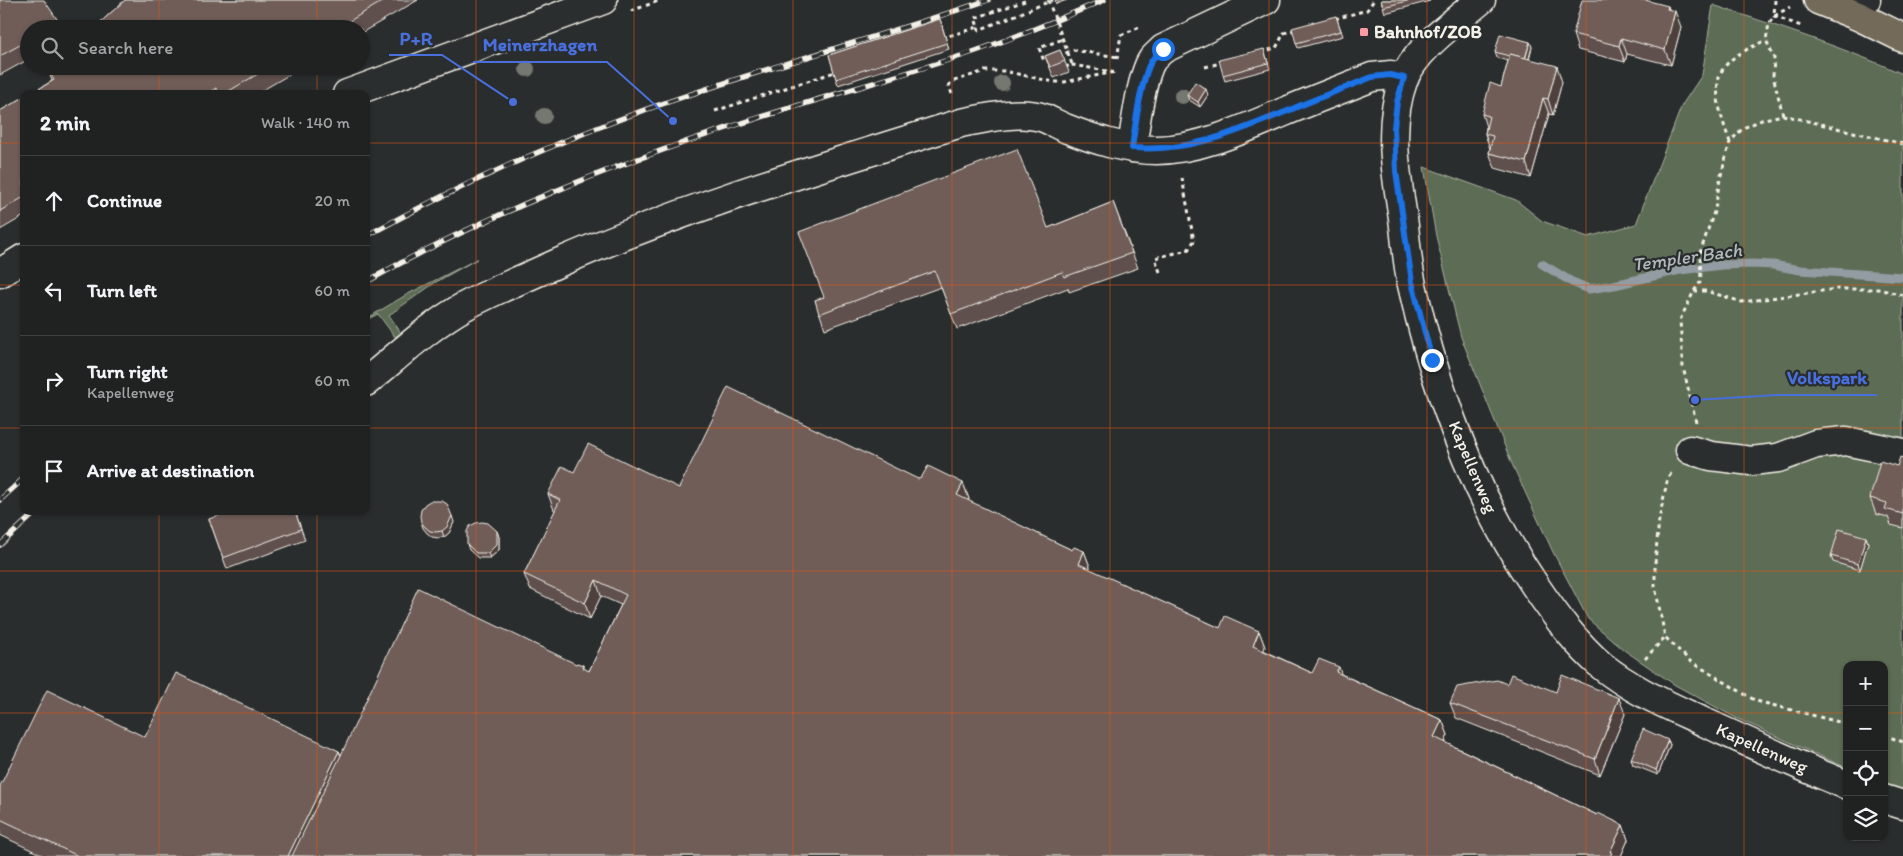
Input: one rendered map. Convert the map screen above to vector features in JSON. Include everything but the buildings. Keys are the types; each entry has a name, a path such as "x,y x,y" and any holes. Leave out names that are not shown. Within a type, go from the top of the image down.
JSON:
{"main road":[{"path":"1806,2 1862,8 1903,38"}],"street":[{"path":"359,90 603,0"},
{"path":"1132,148 1137,113 1148,69 1153,60 1163,49 1266,0"},
{"name":"Kapellenweg","path":"1481,0 1423,50 1404,78 1397,102 1394,128 1396,171 1412,282 1432,360 1459,439 1485,500 1514,556 1563,626 1601,665 1624,682 1659,701 1791,762 1843,783"},
{"path":"370,379 430,330 464,307 576,256 667,219 754,189 961,123 983,118 1026,115 1043,118 1064,128 1132,148 1157,150 1198,144 1239,131 1372,77 1390,75 1404,78"},
{"path":"0,273 20,260"},
{"path":"1690,450 1711,456 1751,462 1778,458 1816,444 1846,441 1903,453"},
{"path":"1888,800 1903,805"}],"path":[{"path":"1028,0 975,18 979,30 1050,1 1072,64 1059,70 1073,66 1115,72"},
{"path":"1330,20 1367,10 1374,0"},
{"path":"1783,115 1774,76 1774,58 1766,40 1769,24 1774,16 1806,2"},
{"path":"1115,72 1121,36 1146,24"},
{"path":"940,39 978,27"},
{"path":"1258,52 1276,48 1284,33 1302,28"},
{"path":"1063,39 1039,48 1044,61 1074,50 1118,57"},
{"path":"1730,142 1720,112 1718,87 1722,69 1736,56 1766,40"},
{"path":"1205,66 1232,60"},
{"path":"715,110 846,69"},
{"path":"961,123 949,86 951,82 985,71 1004,71 1054,82 1064,82 1115,72"},
{"path":"1843,723 1756,701 1690,661 1665,638 1655,586 1659,520 1667,482 1678,460 1690,450 1697,425 1682,367 1680,320 1701,281 1700,253 1715,209 1720,179 1730,142 1743,128 1764,119 1783,115 1903,144"},
{"path":"1160,272 1155,258 1188,250 1194,242 1186,201"},
{"path":"1694,291 1706,291 1742,302 1836,289 1878,289 1903,295"},
{"path":"1888,737 1903,742"}],"green space":[{"path":"1713,5 1833,46 1903,74 1903,791 1888,785 1888,661 1843,661 1843,766 1736,718 1675,685 1624,650 1588,619 1553,552 1512,464 1461,337 1436,236 1424,167 1516,200 1542,221 1588,237 1636,224 1682,105 1702,75"},
{"path":"477,259 436,282 389,315 401,333 395,337 378,314 370,317 406,295"}],"waterway":[{"name":"Templer Bach","path":"1542,264 1572,282 1589,289 1680,270 1722,265 1773,265 1800,270 1903,277"}],"railway":[{"path":"370,234 431,202 497,171 631,115 675,99 988,0"},
{"path":"370,280 456,235 549,194 643,157 739,124 982,49 1104,0"},
{"path":"0,500 20,482"},
{"path":"0,545 33,515"}],"place":[{"name":"Bahnhof/ZOB","path":"1364,32"},
{"name":"P+R","path":"513,102"},
{"name":"Meinerzhagen","path":"673,121"},
{"name":"Volkspark","path":"1695,400"}],"route":[{"path":"1163,49 1148,69 1137,113 1132,148 1157,150 1198,144 1239,131 1372,77 1390,75 1404,78 1397,102 1394,128 1396,171 1412,282 1432,360"}]}
